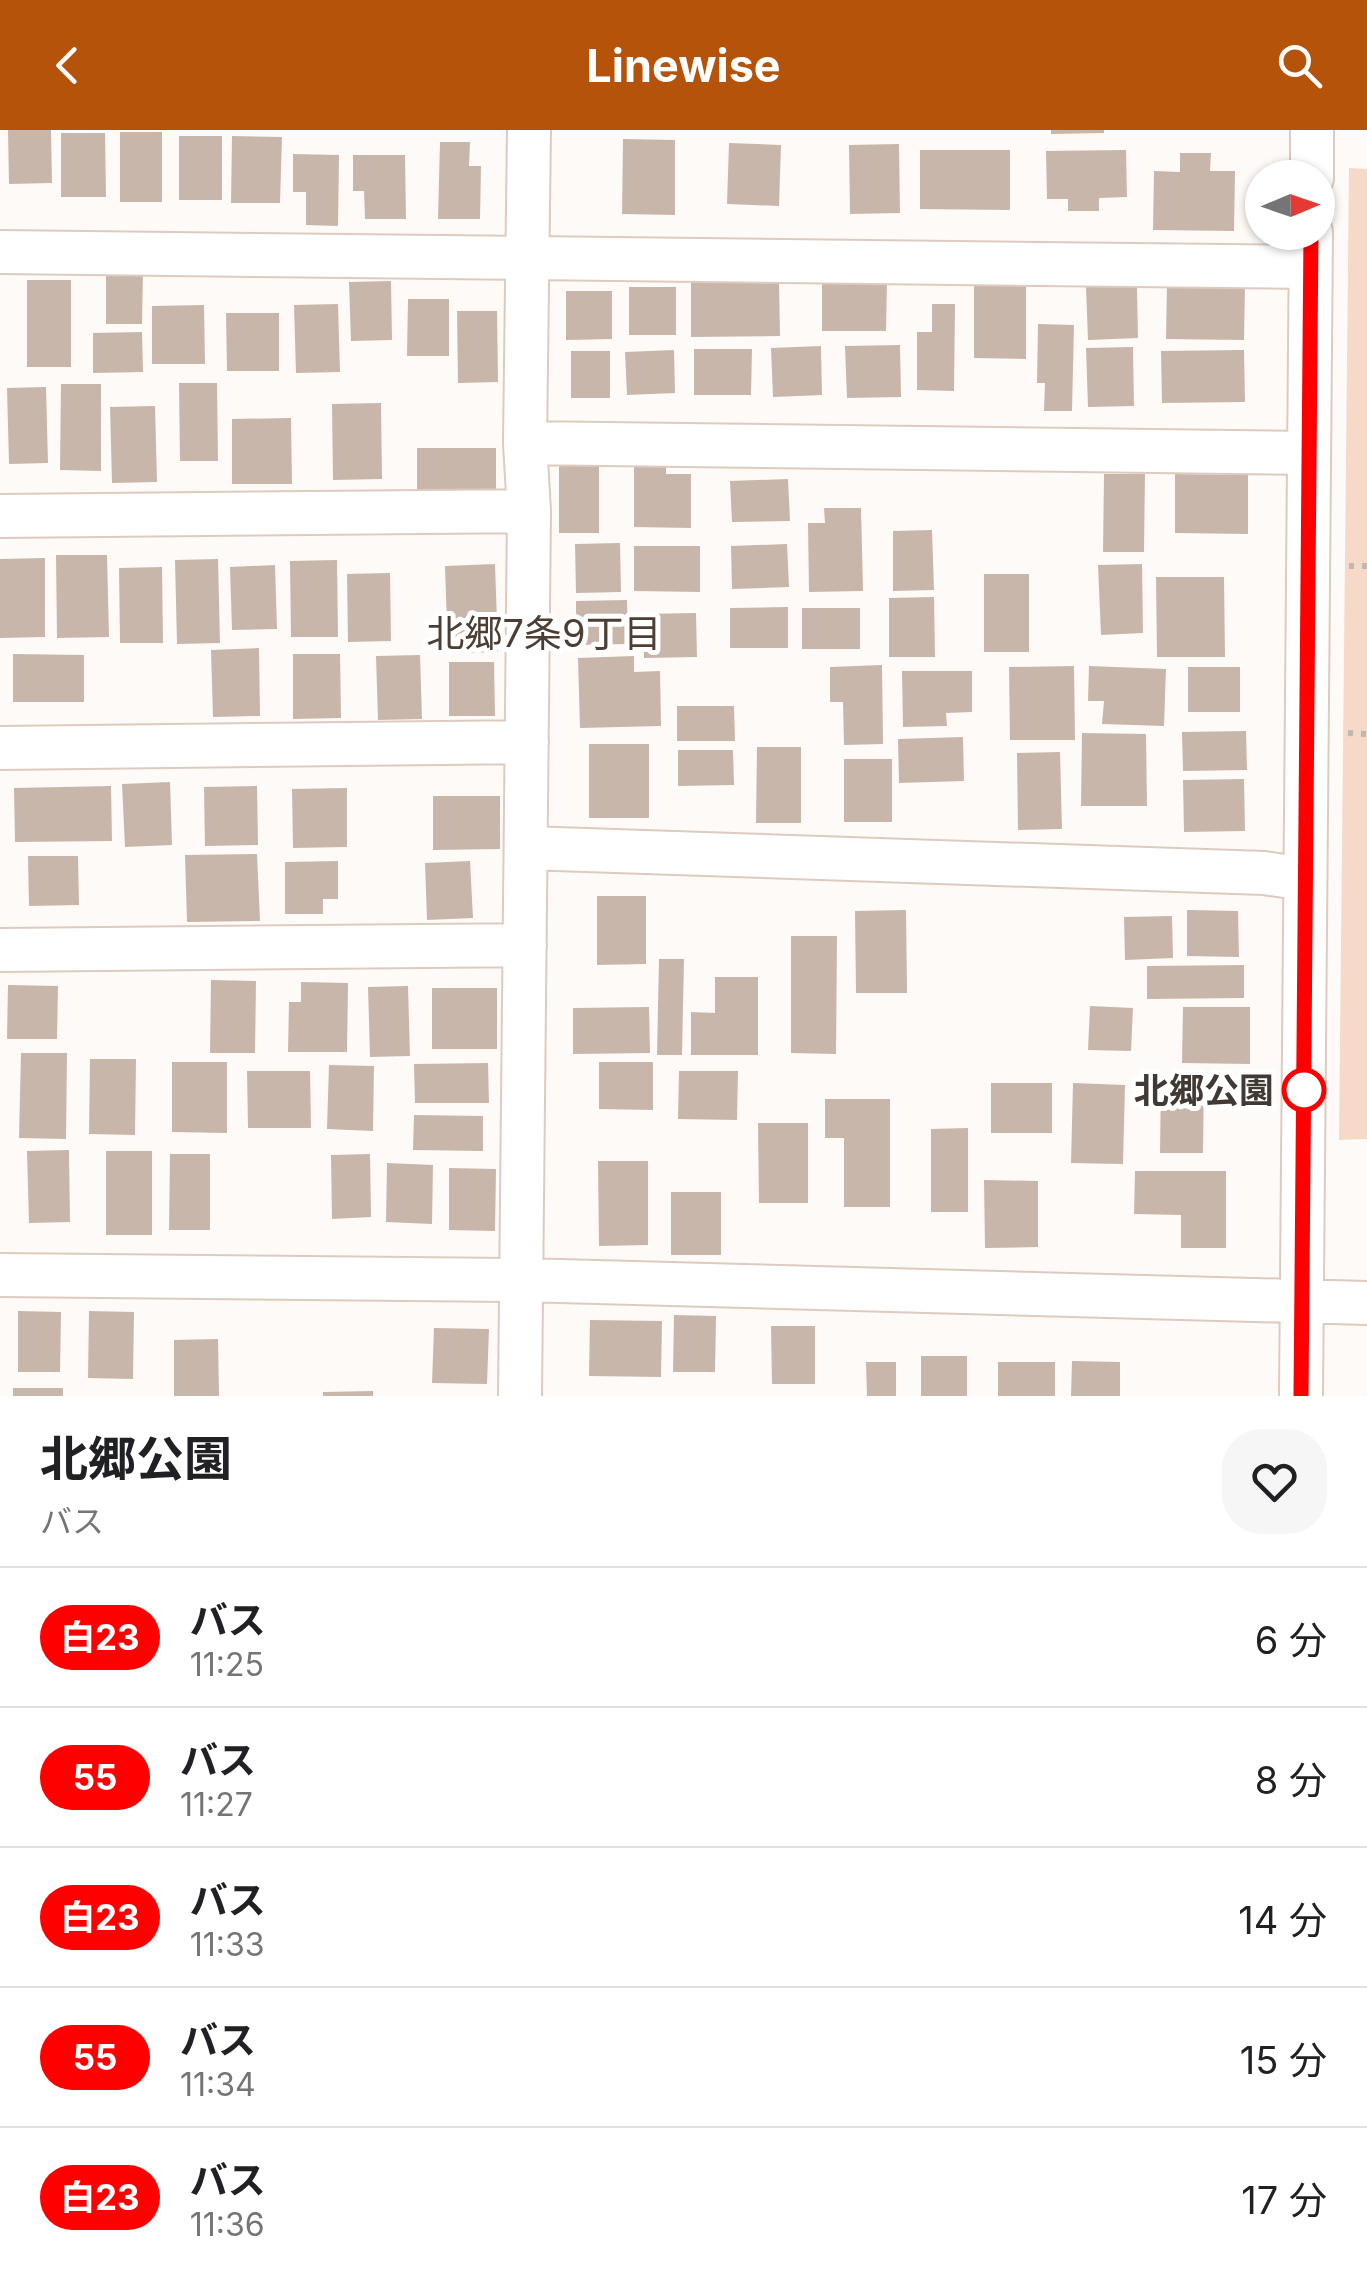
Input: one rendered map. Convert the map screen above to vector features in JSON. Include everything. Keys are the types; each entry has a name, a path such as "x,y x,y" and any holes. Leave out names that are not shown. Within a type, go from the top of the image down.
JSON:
{"street":[{"path":"520,1396 529,130"},
{"path":"1312,130 1312,160"},
{"path":"0,252 528,257 1311,250 1301,1396"},
{"path":"526,443 1308,453"},
{"path":"0,516 529,511"},
{"path":"0,748 527,742"},
{"path":"526,848 1264,873 1305,880"},
{"path":"0,950 525,945"},
{"path":"0,1275 522,1280 1367,1303"}],"shaded area":[{"name":"北郷公園","path":"1349,168 1367,169 1367,1139 1339,1140"}],"building":[{"path":"8,130 51,130 52,183 9,184"},
{"path":"1051,130 1104,130 1104,133 1051,134"},
{"path":"120,132 162,132 162,202 120,202"},
{"path":"61,133 105,133 106,197 61,197"},
{"path":"179,136 222,136 222,200 179,200"},
{"path":"232,136 282,137 280,203 231,203"},
{"path":"623,139 675,140 675,215 622,214"},
{"path":"440,142 470,142 469,166 481,166 480,219 438,219"},
{"path":"729,143 781,145 779,206 727,204"},
{"path":"899,144 900,213 850,214 849,145"},
{"path":"920,150 1010,150 1010,210 920,209"},
{"path":"1126,150 1127,197 1099,198 1099,211 1068,211 1068,199 1047,199 1046,151"},
{"path":"1180,153 1211,153 1210,171 1235,171 1234,231 1153,230 1154,171 1180,172"},
{"path":"293,154 339,155 338,226 306,225 306,192 293,192"},
{"path":"353,155 405,155 406,219 365,219 364,191 353,191"},
{"path":"106,270 143,270 142,324 106,324"},
{"path":"974,278 1026,278 1026,359 974,358"},
{"path":"27,280 71,280 71,367 27,367"},
{"path":"391,281 392,340 351,341 349,282"},
{"path":"691,282 779,282 780,336 691,337"},
{"path":"822,282 887,282 886,331 822,331"},
{"path":"1167,283 1245,283 1244,340 1166,339"},
{"path":"629,287 676,287 676,335 629,335"},
{"path":"1086,287 1137,287 1138,338 1088,340"},
{"path":"566,291 612,291 612,339 566,340"},
{"path":"408,299 449,299 449,356 407,356"},
{"path":"338,304 340,372 296,373 294,305"},
{"path":"932,304 955,304 954,391 917,390 917,332 932,332"},
{"path":"204,305 205,364 152,364 152,306"},
{"path":"457,311 497,311 498,382 458,383"},
{"path":"226,313 279,313 279,371 227,371"},
{"path":"1038,324 1074,325 1072,411 1044,411 1045,383 1037,383"},
{"path":"142,332 143,372 93,373 93,333"},
{"path":"900,345 901,397 847,398 845,346"},
{"path":"821,346 822,395 773,397 771,348"},
{"path":"1133,347 1134,406 1088,407 1086,348"},
{"path":"694,349 752,349 751,395 694,395"},
{"path":"674,350 675,393 627,395 625,352"},
{"path":"1244,350 1245,402 1162,403 1161,351"},
{"path":"571,351 610,351 610,398 571,398"},
{"path":"179,383 217,383 218,461 180,461"},
{"path":"61,384 101,384 101,471 60,470"},
{"path":"46,387 48,463 9,464 7,388"},
{"path":"381,403 382,479 333,480 332,404"},
{"path":"155,406 157,482 112,483 110,407"},
{"path":"291,418 292,484 232,484 232,419"},
{"path":"417,448 496,448 496,497 417,497"},
{"path":"634,458 666,458 666,474 691,474 691,528 634,527"},
{"path":"559,463 599,463 599,533 559,533"},
{"path":"1104,474 1145,474 1144,552 1103,552"},
{"path":"1175,474 1248,475 1248,534 1175,533"},
{"path":"788,479 790,521 732,522 730,481"},
{"path":"824,508 861,508 863,591 809,592 808,523 825,523"},
{"path":"932,530 934,590 893,591 893,531"},
{"path":"620,543 621,592 576,593 575,544"},
{"path":"787,544 789,587 732,589 731,546"},
{"path":"634,546 700,546 700,592 634,591"},
{"path":"56,555 107,555 109,637 57,638"},
{"path":"45,558 45,637 0,638 0,559"},
{"path":"218,559 220,643 177,644 175,560"},
{"path":"337,560 338,637 291,637 290,561"},
{"path":"495,564 498,652 448,653 445,566"},
{"path":"1142,564 1143,633 1101,635 1098,565"},
{"path":"275,565 277,629 232,630 230,567"},
{"path":"162,567 163,643 120,643 119,568"},
{"path":"390,573 391,641 348,642 347,574"},
{"path":"984,574 1029,574 1029,652 984,652"},
{"path":"1156,577 1224,577 1225,657 1157,657"},
{"path":"934,597 935,657 889,657 889,598"},
{"path":"627,600 628,644 576,645 576,601"},
{"path":"788,607 788,648 730,648 730,608"},
{"path":"802,608 860,608 860,649 802,649"},
{"path":"696,613 697,657 644,658 643,614"},
{"path":"259,648 260,716 213,717 211,650"},
{"path":"13,654 84,655 84,702 13,702"},
{"path":"293,654 340,654 341,718 293,719"},
{"path":"420,655 422,719 378,720 376,656"},
{"path":"634,656 634,672 660,671 661,726 580,728 578,658"},
{"path":"449,662 494,662 495,716 449,716"},
{"path":"882,665 883,744 844,745 843,702 830,702 830,667"},
{"path":"1074,666 1075,740 1010,740 1009,667"},
{"path":"1089,666 1166,669 1164,726 1102,724 1104,701 1088,701"},
{"path":"1188,667 1240,667 1240,712 1188,712"},
{"path":"902,671 972,671 972,712 946,713 947,726 903,727"},
{"path":"677,706 734,706 735,741 677,741"},
{"path":"1246,731 1247,770 1183,771 1182,732"},
{"path":"1082,733 1146,734 1147,806 1081,806"},
{"path":"963,737 964,781 899,783 898,739"},
{"path":"589,744 649,744 649,818 589,818"},
{"path":"757,747 801,747 801,823 756,823"},
{"path":"678,750 733,750 734,785 678,786"},
{"path":"1060,752 1062,829 1018,830 1017,753"},
{"path":"844,759 892,759 892,822 844,822"},
{"path":"1244,779 1245,831 1184,832 1183,780"},
{"path":"170,782 172,845 125,847 122,784"},
{"path":"111,786 112,841 15,842 14,788"},
{"path":"257,786 258,845 205,846 204,787"},
{"path":"347,788 347,847 293,848 292,789"},
{"path":"433,796 500,796 500,849 433,850"},
{"path":"257,854 260,921 187,922 185,855"},
{"path":"28,856 78,856 79,905 29,906"},
{"path":"338,861 338,899 323,899 323,914 285,914 285,862"},
{"path":"470,861 473,918 427,920 425,863"},
{"path":"597,896 646,896 646,964 597,965"},
{"path":"906,910 907,993 856,993 855,911"},
{"path":"1187,910 1238,911 1239,957 1187,956"},
{"path":"1172,916 1173,958 1125,960 1124,917"},
{"path":"791,936 837,936 836,1054 791,1053"},
{"path":"659,959 684,959 682,1055 657,1055"},
{"path":"1244,965 1244,998 1147,999 1147,966"},
{"path":"715,977 758,977 758,1055 691,1055 691,1012 715,1013"},
{"path":"211,980 256,981 255,1053 210,1053"},
{"path":"301,982 348,983 347,1052 288,1052 289,1002 301,1002"},
{"path":"8,985 58,986 57,1039 7,1039"},
{"path":"408,986 410,1056 370,1057 368,987"},
{"path":"432,988 497,988 497,1049 432,1049"},
{"path":"1090,1006 1133,1008 1131,1051 1088,1050"},
{"path":"649,1007 650,1053 573,1054 573,1008"},
{"path":"1183,1007 1250,1007 1250,1064 1182,1063"},
{"path":"21,1053 67,1053 66,1139 19,1138"},
{"path":"90,1059 136,1059 135,1135 89,1134"},
{"path":"172,1062 227,1062 227,1133 172,1132"},
{"path":"599,1062 653,1062 653,1110 599,1109"},
{"path":"488,1063 489,1103 415,1103 414,1064"},
{"path":"329,1065 374,1066 373,1131 327,1129"},
{"path":"247,1071 310,1071 311,1128 248,1128"},
{"path":"679,1071 738,1071 737,1120 678,1119"},
{"path":"1161,1078 1204,1079 1203,1153 1160,1153"},
{"path":"991,1083 1052,1083 1052,1133 991,1133"},
{"path":"1073,1083 1125,1085 1123,1164 1071,1163"},
{"path":"825,1099 890,1099 890,1207 844,1207 844,1138 825,1138"},
{"path":"414,1115 483,1116 483,1151 413,1150"},
{"path":"758,1123 808,1123 808,1203 759,1203"},
{"path":"968,1128 968,1212 931,1212 931,1129"},
{"path":"69,1150 70,1222 29,1223 27,1151"},
{"path":"106,1151 152,1151 152,1235 106,1235"},
{"path":"170,1154 210,1154 210,1230 169,1230"},
{"path":"370,1154 371,1217 332,1219 331,1155"},
{"path":"598,1161 648,1161 648,1245 599,1246"},
{"path":"387,1163 433,1165 432,1224 386,1222"},
{"path":"449,1168 496,1169 495,1231 449,1230"},
{"path":"1135,1171 1226,1171 1226,1248 1181,1248 1181,1215 1134,1214"},
{"path":"984,1180 1038,1181 1038,1247 985,1248"},
{"path":"671,1192 721,1192 721,1255 671,1255"},
{"path":"18,1311 61,1312 60,1372 18,1372"},
{"path":"89,1311 134,1312 133,1379 88,1378"},
{"path":"674,1315 716,1316 715,1372 673,1372"},
{"path":"590,1320 662,1321 661,1377 589,1376"},
{"path":"771,1326 815,1326 815,1384 772,1384"},
{"path":"434,1328 489,1329 487,1384 432,1383"},
{"path":"218,1339 219,1396 174,1396 174,1340"},
{"path":"921,1356 967,1356 967,1396 921,1396"},
{"path":"1072,1361 1120,1362 1120,1396 1071,1396"},
{"path":"866,1362 896,1362 896,1396 867,1396"},
{"path":"998,1362 1055,1362 1055,1396 998,1396"},
{"path":"13,1388 63,1388 63,1396 13,1396"},
{"path":"373,1391 373,1396 323,1396 323,1392"}],"bus line":[{"name":"白23","path":"1301,1396 1311,250"}],"place":[{"name":"北郷公園","path":"1304,1090"}],"district":[{"name":"北郷7条9丁目","path":"544,633"}]}
